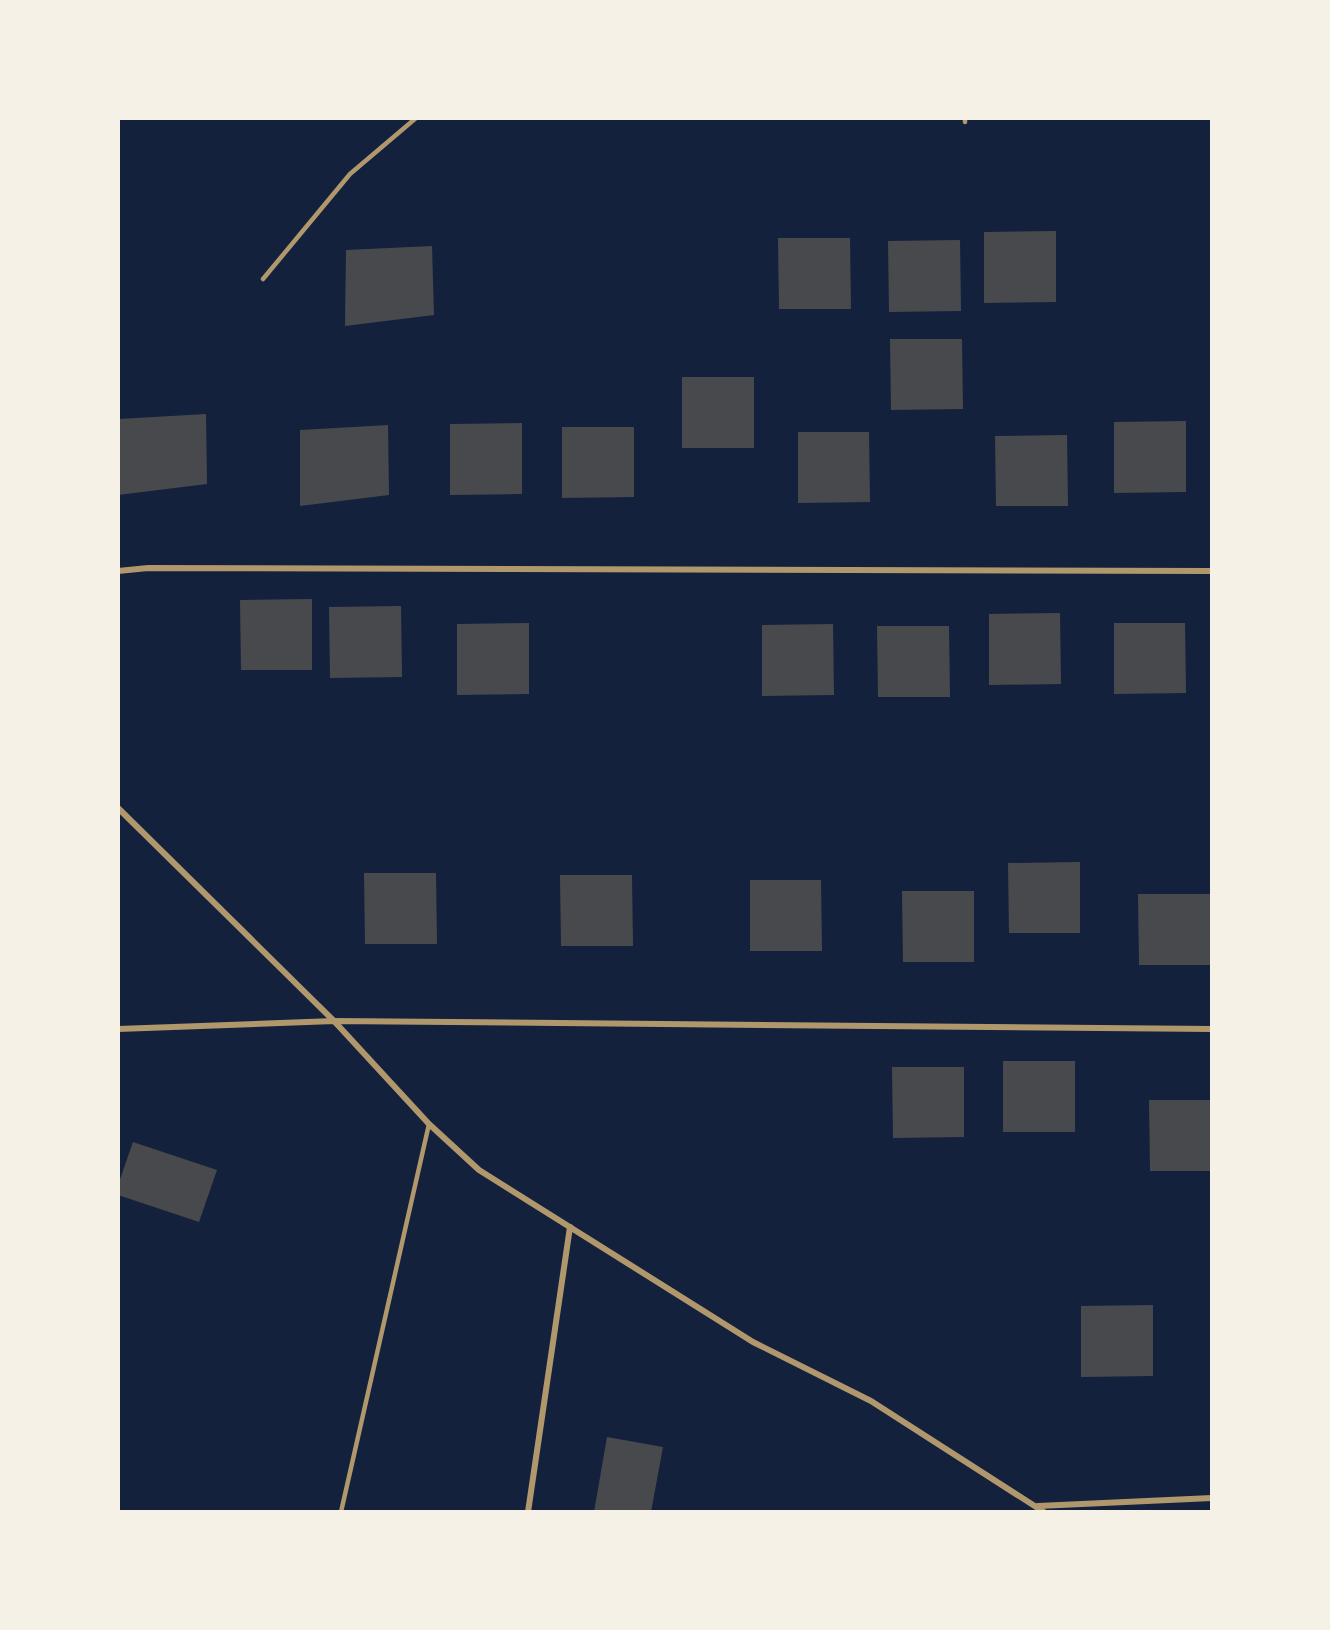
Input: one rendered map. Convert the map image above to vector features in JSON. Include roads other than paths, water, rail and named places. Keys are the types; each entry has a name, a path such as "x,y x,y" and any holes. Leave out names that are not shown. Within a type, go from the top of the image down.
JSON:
{"street":[{"path":"118,572 148,568 1212,571"},
{"path":"118,808 334,1021 429,1124 479,1170 753,1342 871,1401 1044,1512"},
{"path":"118,1029 334,1021 1212,1029"},
{"path":"528,1512 570,1227"},
{"path":"1037,1506 1212,1498"}],"lane":[{"path":"263,279 350,174 416,118"},
{"path":"340,1512 429,1124"}]}
